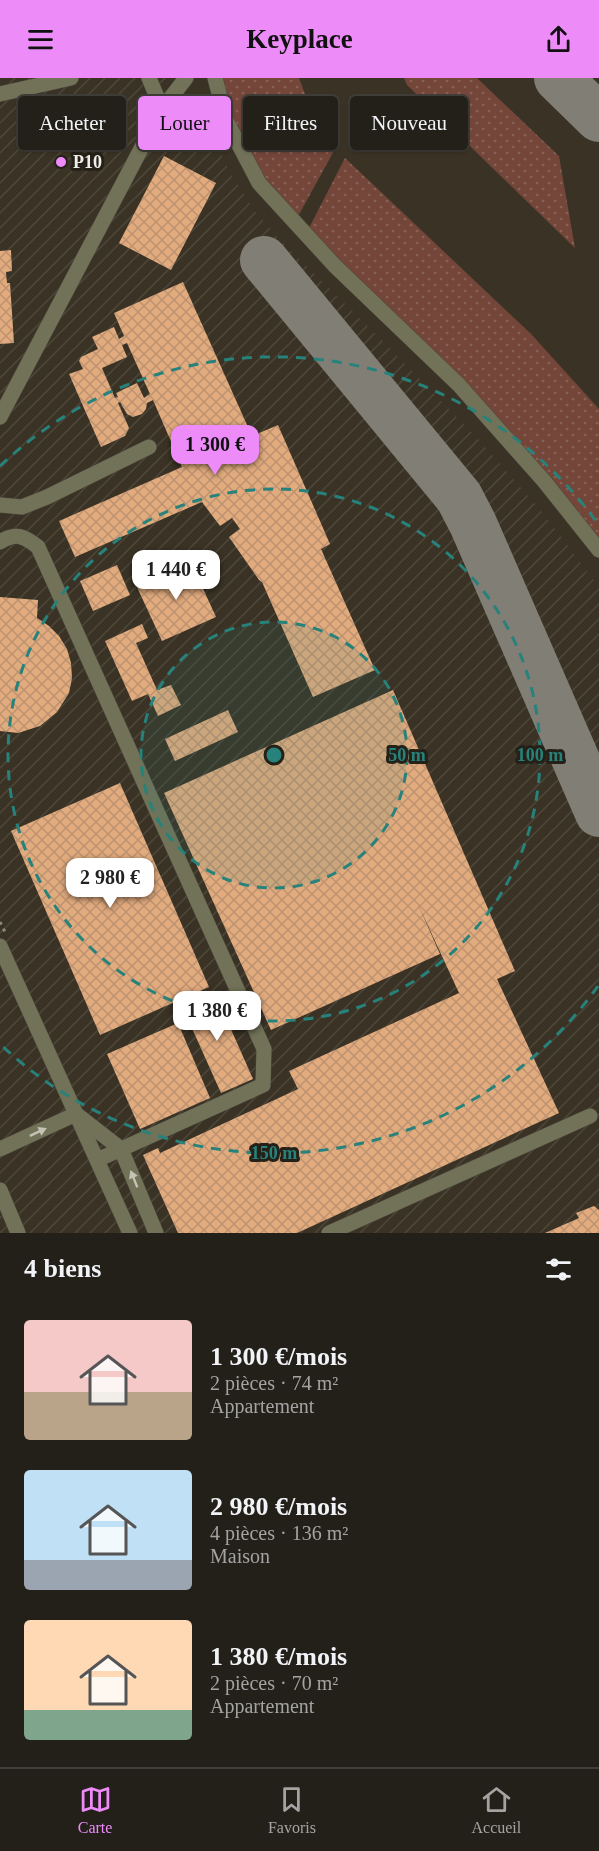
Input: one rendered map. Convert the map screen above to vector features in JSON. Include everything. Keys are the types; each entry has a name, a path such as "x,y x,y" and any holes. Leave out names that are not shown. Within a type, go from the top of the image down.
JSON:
{"lane":[{"path":"0,94 71,78"},
{"path":"149,78 157,96"},
{"path":"172,96 186,78"},
{"path":"215,78 226,120 259,183 335,266 459,385 544,481 599,549"},
{"path":"0,417 140,150"},
{"path":"0,505 22,507 149,447"},
{"path":"0,542 10,536 26,538 38,547 264,1049 263,1085 97,1160"},
{"path":"0,946 130,1233"},
{"path":"76,1114 121,1149 156,1233"},
{"path":"0,1149 76,1114"},
{"path":"328,1233 590,1116"},
{"path":"0,1190 18,1233"}],"shaded area":[{"path":"0,78 167,78 164,85 186,96 138,96 138,150 219,150 228,169 253,209 280,240 479,440 543,513 599,587 599,1233 0,1233"},
{"path":"167,78 599,78 599,1125 209,150 231,150 231,96 186,96 164,85"},
{"path":"219,78 299,78 306,96 243,96 243,138 231,113 231,96 225,96"},
{"path":"404,78 477,78 559,156 575,248 468,144 468,96 418,96 407,85"},
{"path":"249,150 334,150 296,220 265,181"},
{"path":"345,158 531,334 599,409 599,543 308,230"}],"building":[{"path":"164,156 216,183 171,270 119,243"},
{"path":"11,250 12,271 6,272 7,283 10,283 14,343 0,344 0,251"},
{"path":"183,282 252,436 278,425 330,544 321,549 375,670 313,697 262,582 229,537 240,529 232,518 220,526 202,502 75,557 59,521 182,467 153,400 147,403 142,414 133,417 127,414 120,402 118,403 129,428 125,436 101,447 69,374 83,369 79,361 81,357 98,349 92,337 114,327 119,339 124,336 114,313","holes":["127,343 150,394 144,398 137,383 116,393 118,397 115,398 102,368 127,357 122,345"]},
{"path":"190,560 216,617 162,641 136,585"},
{"path":"117,565 130,595 93,611 80,581"},
{"path":"0,597 38,600 37,618 59,636 67,649 71,663 72,678 69,693 57,712 40,726 18,733 0,731"},
{"path":"142,624 148,638 136,643 157,690 171,685 181,705 158,716 148,694 132,701 105,641"},
{"path":"393,690 515,971 497,979 559,1113 297,1233 178,1233 143,1155 158,1148 160,1153 298,1089 289,1071 459,993 417,902 440,954 271,1030 164,793"},
{"path":"228,710 238,732 175,761 165,739"},
{"path":"120,783 209,987 100,1035 11,831"},
{"path":"214,991 253,1079 221,1093 182,1006"},
{"path":"178,1023 210,1098 140,1129 107,1054"},
{"path":"594,1206 599,1210 599,1233 545,1233 579,1218 576,1213"}],"taxiway":[{"path":"558,78 599,118"},
{"path":"264,260 459,497 473,524 599,813"}],"place":[{"name":"P10","path":"61,162"}]}
